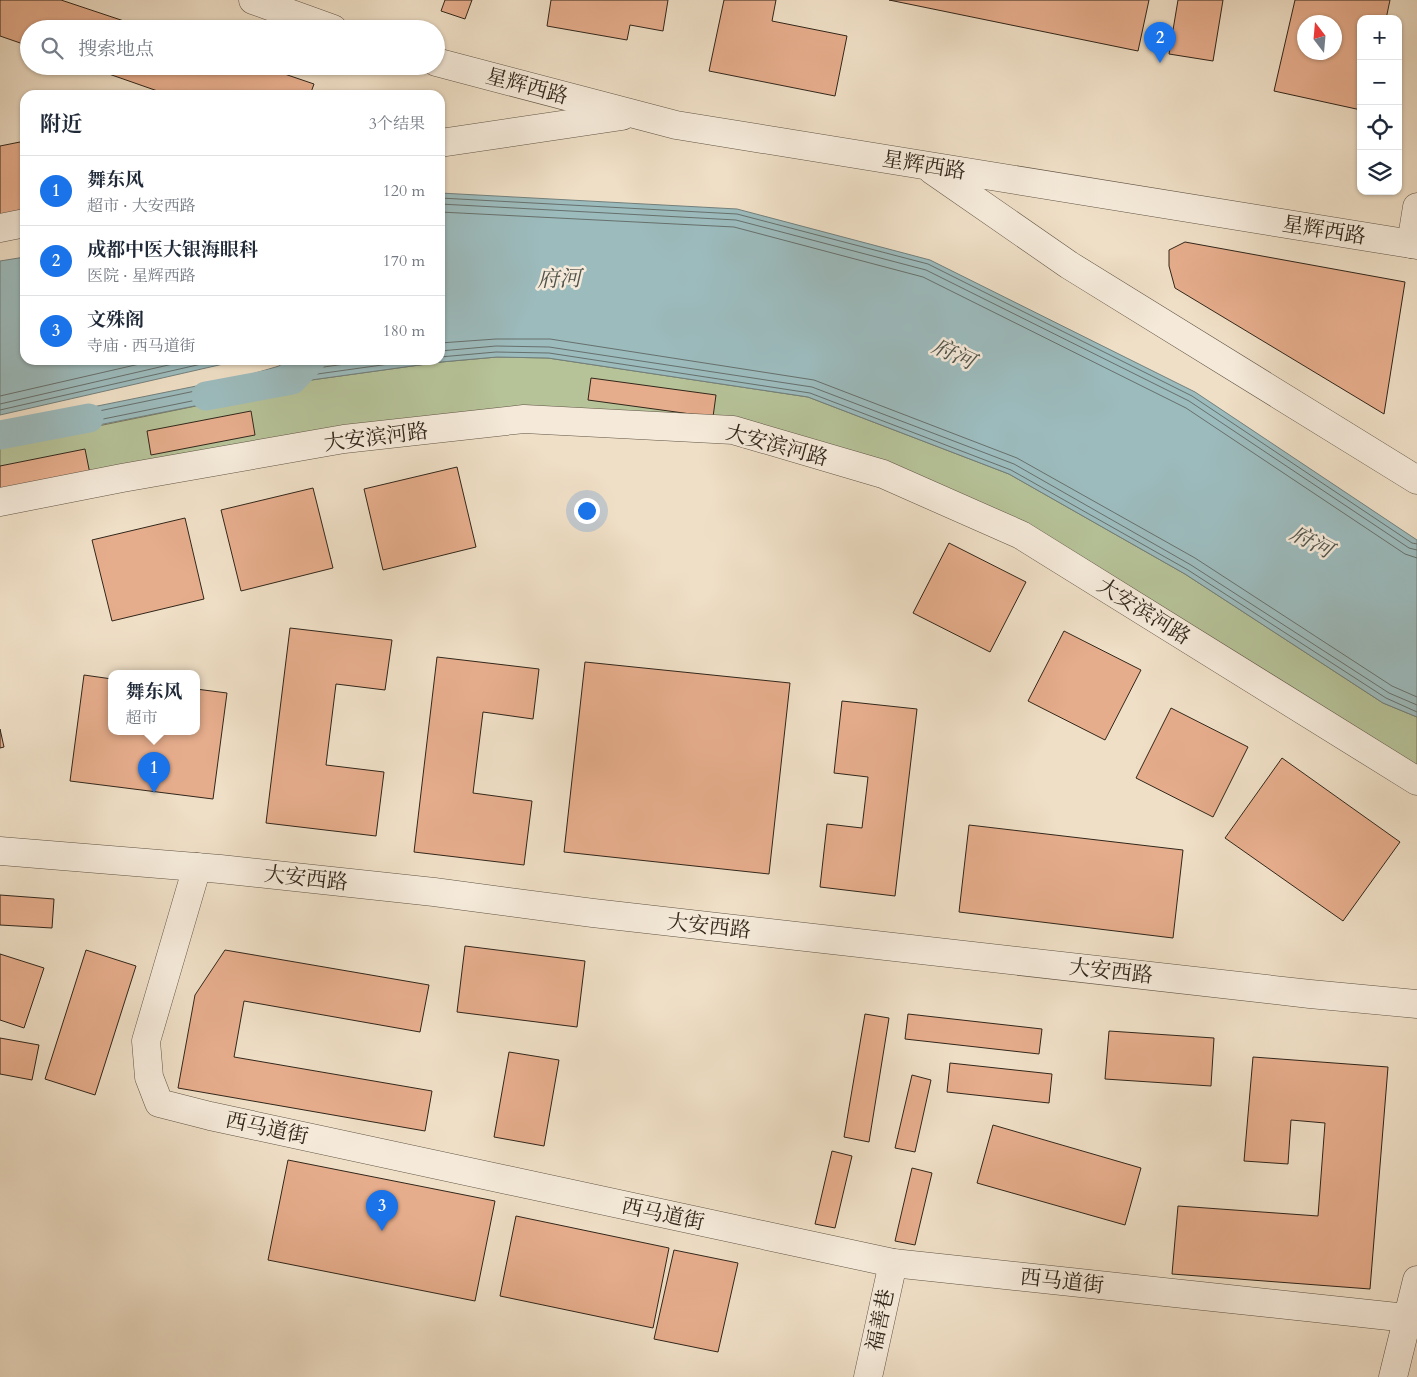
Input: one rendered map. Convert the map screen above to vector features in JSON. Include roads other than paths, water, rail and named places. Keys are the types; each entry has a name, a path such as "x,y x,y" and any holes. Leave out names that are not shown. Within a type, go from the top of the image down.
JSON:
{"street":[{"path":"253,0 308,20"},
{"name":"星辉西路","path":"445,64 676,125 1414,244"},
{"path":"445,142 634,114"},
{"path":"926,165 1069,265 1417,480"},
{"path":"1414,244 1417,207"},
{"path":"0,228 20,224"},
{"name":"大安滨河路","path":"0,502 122,478 344,440 524,419 733,430 883,474 1021,535 1417,781"},
{"name":"大安西路","path":"0,852 197,867 434,892 662,921 1310,994 1417,1004"},
{"name":"西马道街","path":"197,867 146,1041 149,1077 159,1103 210,1116 893,1263 1412,1318"},
{"name":"福善巷","path":"868,1377 893,1263"},
{"path":"1393,1377 1412,1318 1417,1280"}],"water":[{"name":"府河","path":"445,193 737,209 930,260 1195,392 1417,540 1417,717 1383,703 1185,574 1009,474 808,397 548,358 497,357 445,362"},
{"path":"20,258 20,365 219,365 0,415 0,261"},
{"path":"419,365 304,381 255,393 252,374 279,366"},
{"path":"241,377 245,396 53,434 48,416"},
{"path":"41,420 45,436 0,446 0,429"}],"waterway":[{"path":"206,396 292,380 306,365"},
{"path":"0,435 89,418"}],"place":[{"name":"成都中医大银海眼科","path":"1160,63"},
{"name":"舞东风","path":"154,793"},
{"name":"文殊阁","path":"382,1231"}]}
